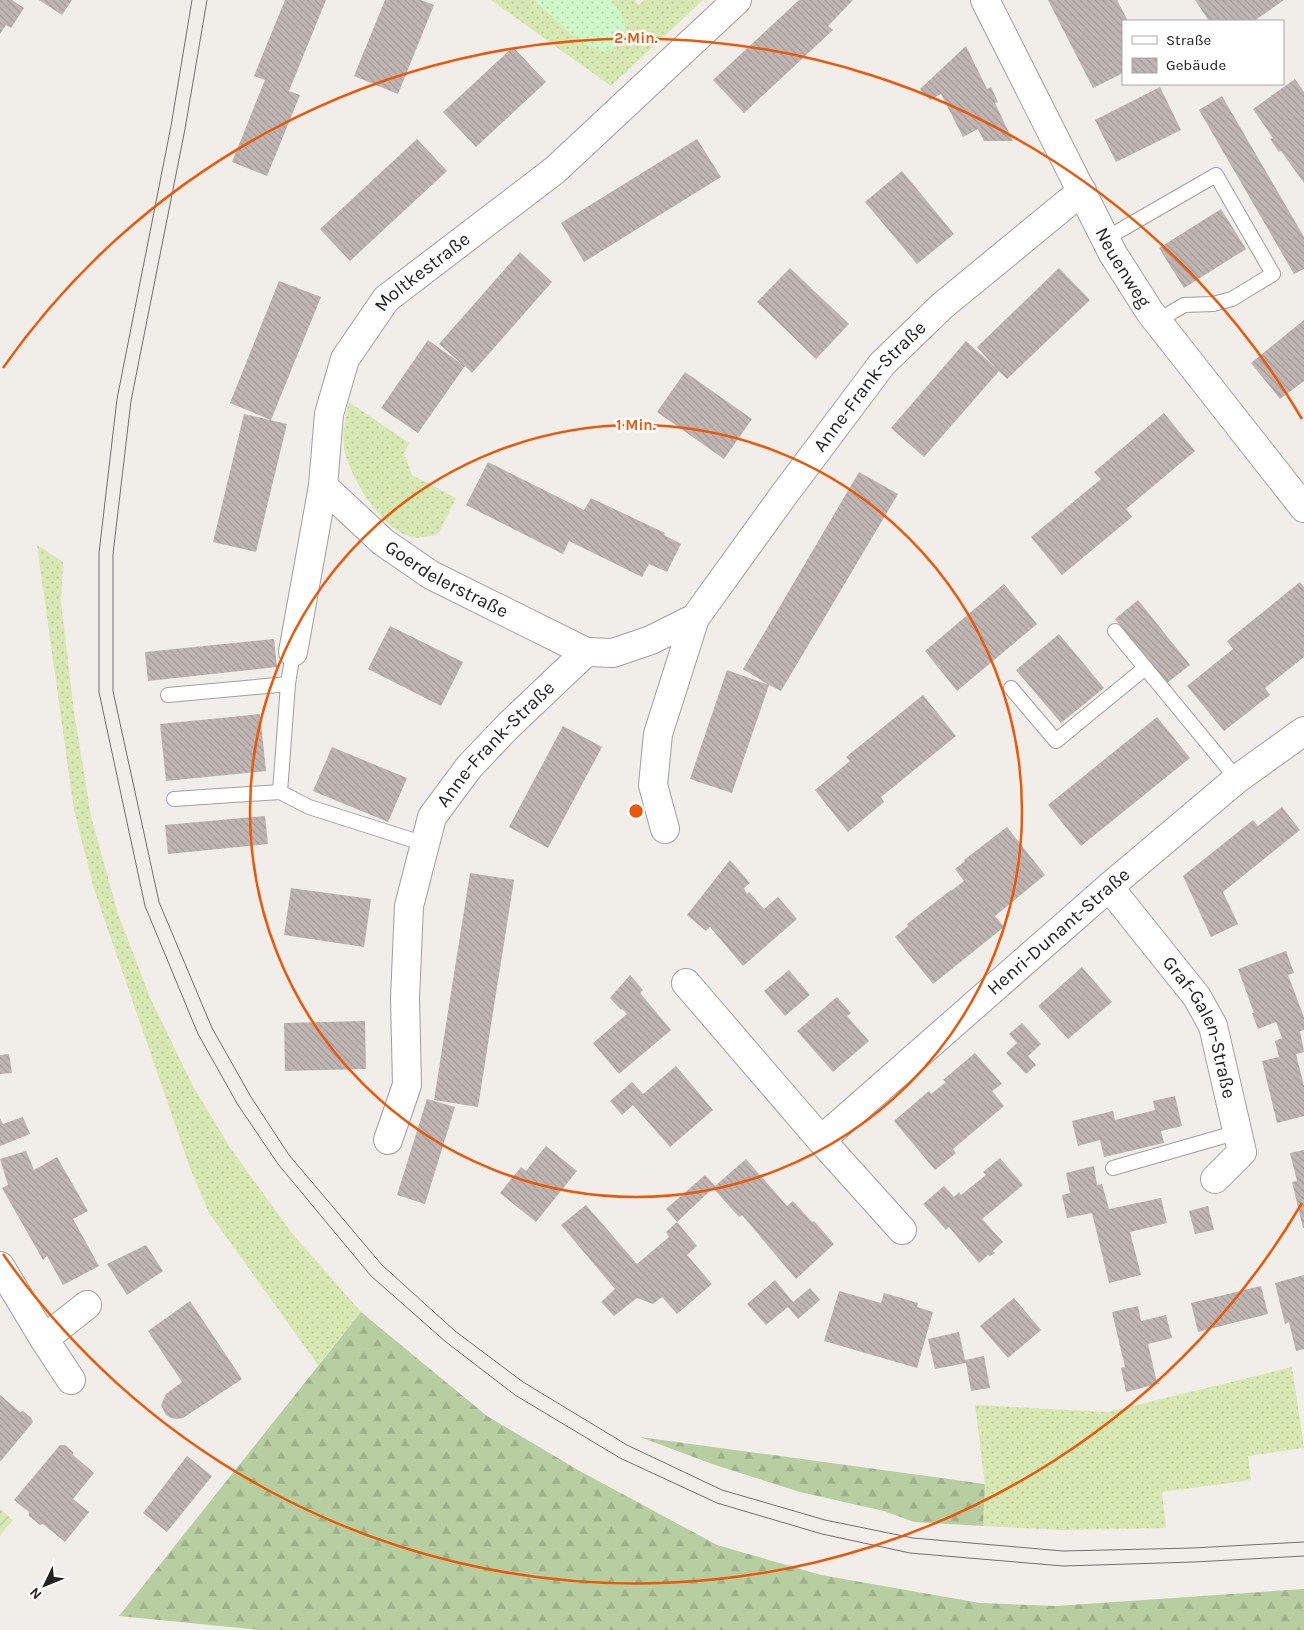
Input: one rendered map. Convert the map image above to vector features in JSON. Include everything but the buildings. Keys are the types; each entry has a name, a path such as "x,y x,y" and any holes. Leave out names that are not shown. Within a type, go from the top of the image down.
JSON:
{"street":[{"name":"Moltkestraße","path":"293,652 323,486 329,414 345,359 386,299 555,170 737,0"},
{"name":"Neuenweg","path":"985,0 1112,254 1157,321 1304,508"},
{"name":"Anne-Frank-Straße","path":"665,829 653,785 658,734 695,618 782,496 882,364 942,306 1082,191"},
{"name":"Goerdelerstraße","path":"323,486 383,542 431,575 586,652"},
{"name":"Anne-Frank-Straße","path":"388,1140 406,1086 405,998 409,906 432,817 469,767 509,725 586,652 613,653 651,640 695,618"},
{"name":"Henri-Dunant-Straße","path":"821,1140 1109,887 1237,779 1304,731"},
{"name":"Graf-Galen-Straße","path":"1109,887 1197,997 1213,1026 1242,1152 1215,1178"},
{"path":"686,983 821,1140 902,1230"},
{"path":"0,1266 71,1380"},
{"path":"44,1339 87,1305"}],"lane":[{"path":"1105,239 1216,175 1274,274 1232,300 1213,304 1184,305 1157,321"},
{"path":"1115,631 1237,779"},
{"path":"280,792 288,684 293,652"},
{"path":"1011,688 1056,741 1145,668"},
{"path":"168,696 288,684"},
{"path":"174,800 280,792 309,807 425,844"},
{"path":"1113,1168 1238,1132"}],"green space":[{"path":"491,0 534,0 589,46 614,4 610,0 634,0 639,5 644,0 703,0 611,86"},
{"path":"534,0 610,0 624,20 625,31 618,43 611,49 599,50 577,39"},
{"path":"349,402 409,443 404,453 412,475 456,498 438,534 419,538 408,536 387,522 367,499 352,472 344,448 344,431"},
{"path":"37,545 63,562 61,602 74,712 91,816 118,914 151,1000 194,1088 231,1149 291,1232 361,1312 318,1365 209,1213 190,1168 94,889 74,810"},
{"path":"361,1312 487,1416 578,1470 717,1545 821,1575 980,1603 1056,1606 1304,1589 1304,1630 260,1630 119,1616"},
{"path":"1292,1367 1304,1448 1248,1456 1251,1480 1162,1492 1166,1528 1061,1530 983,1526 985,1484 975,1405 1108,1412"},
{"path":"640,1437 985,1484 983,1526 914,1522 884,1511 800,1492 715,1465"},
{"path":"0,1509 13,1520 0,1536"}],"tram line":[{"path":"192,0 171,126 117,399 99,553 99,692 145,906 198,1034 238,1105 278,1164 371,1276 446,1342 515,1395 620,1458 717,1503 822,1534 910,1553 1063,1566 1304,1556"},
{"path":"207,0 185,129 131,401 113,554 113,691 159,902 212,1028 251,1097 289,1155 382,1265 455,1331 523,1382 627,1445 722,1490 825,1520 913,1538 1063,1551 1193,1548 1304,1542"}]}
